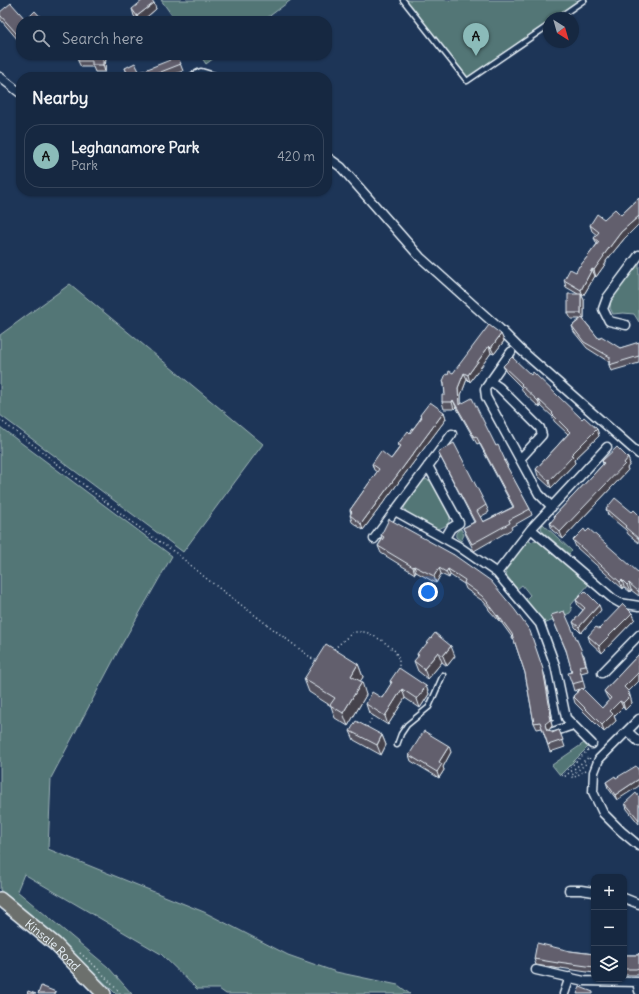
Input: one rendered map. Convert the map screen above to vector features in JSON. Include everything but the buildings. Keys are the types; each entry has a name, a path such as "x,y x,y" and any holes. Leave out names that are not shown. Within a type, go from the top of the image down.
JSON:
{"highway":[{"name":"Kinsale Road","path":"0,899 54,944 104,994"}],"street":[{"path":"0,77 16,90"},
{"path":"332,161 341,167 420,257 500,328 521,350 639,454"},
{"path":"626,325 609,320 603,309 607,298 639,256"},
{"path":"511,352 485,389 486,397 539,494 552,506"},
{"path":"490,381 499,387 540,428 542,435 520,459"},
{"path":"374,539 452,434"},
{"path":"497,572 531,529 607,447"},
{"path":"428,466 459,523 452,526 445,538"},
{"path":"395,511 445,538 497,572 520,598 542,627 555,665 567,720 592,746"},
{"path":"531,529 613,599 639,606"},
{"path":"602,673 639,635"},
{"path":"639,719 599,759 594,772 593,792 603,813 639,846"},
{"path":"553,732 573,725"},
{"path":"627,731 639,742"},
{"path":"569,890 591,892"},
{"path":"627,899 639,904"},
{"path":"536,970 584,981 638,985"},
{"path":"564,994 570,978"}],"lane":[{"path":"403,0 467,81 543,29"},
{"path":"567,12 584,0"},
{"path":"397,745 401,734 407,725 429,707 443,675"}],"path":[{"path":"0,420 95,494 176,553 314,660 320,662"},
{"path":"331,652 353,632 366,632 384,641 395,651 399,660 400,668 396,674"},
{"path":"367,727 375,714"},
{"path":"592,746 562,775 564,777 589,758 591,760 571,776 573,778 596,765"}],"green space":[{"path":"161,0 291,0 270,16 172,16"},
{"path":"400,0 588,0 571,12 543,12 543,31 466,84"},
{"path":"203,60 211,60 206,64"},
{"path":"639,264 639,322 634,314 613,314 610,308 611,298"},
{"path":"70,284 263,444 183,552 0,415 0,335"},
{"path":"0,427 172,556 122,644 51,778 48,849 204,912 288,955 336,972 398,985 410,994 226,994 219,989 197,989 161,954 24,874 17,891 108,967 132,994 116,994 53,933 0,890"},
{"path":"425,479 433,482 450,515 447,524 440,528 433,529 407,513 404,508 406,503"},
{"path":"543,524 572,551 569,554 543,532 541,528"},
{"path":"461,529 464,535 461,541 456,536 457,532"},
{"path":"526,540 531,542 536,540 589,584 571,605 572,610 570,613 544,624 525,600 530,595 522,585 517,589 507,576 505,570"},
{"path":"584,743 588,747 560,775 552,765"}],"place":[{"name":"Leghanamore Park","path":"476,56"}]}
